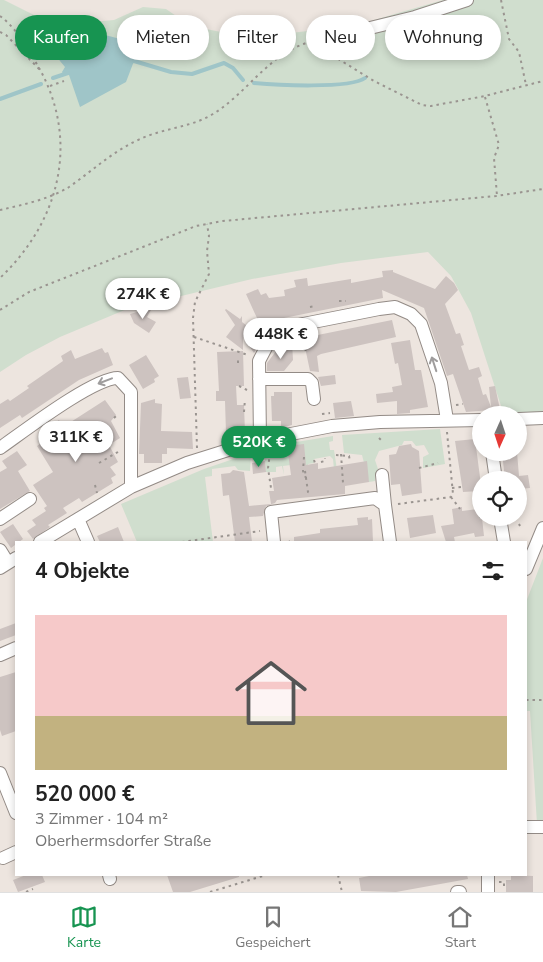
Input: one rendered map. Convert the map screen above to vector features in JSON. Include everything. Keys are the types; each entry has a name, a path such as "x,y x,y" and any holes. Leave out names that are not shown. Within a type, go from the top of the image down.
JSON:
{"street":[{"path":"375,29 467,0"},
{"path":"260,440 260,359 271,338 288,326 395,307 411,314 421,324 440,383 449,420"},
{"path":"0,448 89,388 110,378 118,378 130,392 131,487"},
{"path":"259,379 308,380 312,383 314,399"},
{"path":"528,419 543,418"},
{"path":"42,541 131,487 197,460 260,440 332,426 472,420"},
{"path":"382,475 390,541"},
{"path":"274,541 271,512 375,498 386,505"},
{"path":"0,519 30,499"},
{"path":"78,519 88,541"},
{"path":"501,526 504,541"},
{"path":"527,567 543,528"},
{"path":"0,550 8,563"},
{"path":"0,655 15,648"},
{"path":"0,772 15,811"},
{"path":"527,827 543,827"},
{"path":"3,858 15,852"},
{"path":"488,876 488,892"}],"path":[{"path":"501,0 510,39 520,52 526,85"},
{"path":"0,16 27,46 50,86 59,124 60,154 55,193 42,226 32,242 0,278"},
{"path":"0,32 6,35 43,73"},
{"path":"0,210 67,188 117,150 141,138 198,121 212,114 226,105 275,60 293,48 306,43"},
{"path":"344,60 374,81 422,105 431,106 485,96 543,81"},
{"path":"50,86 64,81"},
{"path":"485,96 499,146 494,158 497,196"},
{"path":"0,310 29,292 196,226 497,196 543,189"},
{"path":"197,460 195,302 208,274 207,252 209,236 206,224"},
{"path":"339,301 346,301"},
{"path":"310,308 316,306"},
{"path":"300,324 306,352"},
{"path":"194,337 260,359"},
{"path":"239,386 245,387 248,392"},
{"path":"244,412 245,399"},
{"path":"449,420 446,437 452,488 451,497 460,509"},
{"path":"379,438 384,442"},
{"path":"99,463 120,450"},
{"path":"270,453 271,460 268,468 272,488"},
{"path":"341,454 342,483"},
{"path":"336,455 349,456 350,462"},
{"path":"304,457 303,471 306,478"},
{"path":"321,462 325,462 325,458"},
{"path":"419,468 438,464"},
{"path":"305,471 308,492 318,501 318,506"},
{"path":"452,488 462,487"},
{"path":"386,505 451,497"},
{"path":"186,541 272,529"},
{"path":"527,700 543,700"},
{"path":"210,892 263,876"},
{"path":"338,876 342,892"},
{"path":"26,892 32,890"}],"green space":[{"path":"0,0 4,0 34,15 15,15 15,60 107,60 107,21 117,19 117,60 209,60 209,30 219,32 219,60 296,60 296,32 306,31 306,60 375,60 375,20 385,17 385,60 501,60 501,15 391,15 443,0 543,0 543,413 528,413 528,406 501,406 471,313 451,276 428,252 341,263 252,279 127,309 60,337 26,355 0,372"},
{"path":"143,7 166,9 175,15 125,15"},
{"path":"440,429 445,464 423,468 423,457 429,454 424,445 416,446 412,441 404,441 402,445 379,451 375,460 380,475 375,475 375,481 369,482 362,455 344,453 342,435"},
{"path":"333,436 333,441 329,442 330,450 334,450 340,490 336,490 333,459 330,456 314,459 314,463 308,464 309,470 291,465 283,466 284,475 282,466 276,467 276,472 266,472 264,448 282,445 278,447 278,455 283,458 283,453 290,452 290,443"},
{"path":"251,453 250,471 238,470 235,466 212,469 212,476 205,477 213,541 137,541 121,504 204,469"},
{"path":"543,558 543,824 537,824 530,711 527,711 527,599"}],"water":[{"path":"107,36 117,38 117,60 134,61 126,82 80,107 69,75 62,72 65,67 59,60 107,60"}],"building":[{"path":"393,270 393,272 435,289 446,276 454,283 458,290 445,304 456,334 460,333 464,345 461,346 469,370 479,367 482,376 478,378 483,395 486,394 491,406 472,406 472,412 466,412 453,374 447,376 424,308 382,290 383,298 269,321 262,329 246,294 258,289 261,295 266,293 269,298 285,296 284,290 296,287 294,280 307,278 308,286 351,279 351,283 383,277 382,271"},
{"path":"152,308 147,317 156,322 149,333 134,323 130,314"},
{"path":"226,309 240,319 242,316 242,322 258,334 255,338 260,342 254,353 243,337 243,350 226,337 235,325"},
{"path":"392,320 396,337 321,354 317,356 319,372 310,371 303,338"},
{"path":"410,340 415,370 421,370 428,407 410,410 410,413 397,414 397,401 377,403 376,394 393,392 392,387 402,385 398,363 395,364 391,343"},
{"path":"292,343 293,360 284,371 267,371 267,363 280,346 286,350"},
{"path":"102,348 105,353 108,352 113,365 79,380 22,418 20,415 0,428 0,404 8,399 10,401 29,388 27,386 63,361 61,356 71,350 75,359"},
{"path":"243,351 244,386 236,386 237,405 244,405 245,433 226,433 225,401 216,401 216,391 219,391 217,352"},
{"path":"146,355 159,376 154,379 155,382 143,389 129,365"},
{"path":"335,375 336,384 321,386 318,377"},
{"path":"188,377 191,398 180,399 177,378"},
{"path":"495,386 499,406 491,406 489,387"},
{"path":"274,392 292,392 292,425 281,428 281,421 272,421 271,396 274,396"},
{"path":"155,399 155,403 162,404 161,431 192,432 193,449 167,448 167,454 162,454 162,463 144,463 144,454 139,454 141,403"},
{"path":"105,400 116,415 111,421 120,438 109,445 118,462 110,467 116,475 111,478 113,483 82,502 79,498 63,508 67,513 48,525 50,527 33,539 27,531 36,525 32,520 46,511 44,508 47,506 33,485 53,472 37,446 55,434 50,426 59,420 63,427"},
{"path":"351,401 354,416 335,418 333,403"},
{"path":"472,439 472,461 478,461 479,471 472,471 472,491 463,492 455,441"},
{"path":"304,444 306,465 318,463 318,469 367,461 369,482 345,486 345,494 277,500 275,503 266,506 263,516 249,517 252,541 235,541 229,495 223,496 221,474 230,473 233,470 244,472 249,506 271,504 269,491 274,491 272,478 291,475 287,446"},
{"path":"411,444 412,447 419,451 422,493 402,496 400,484 391,485 389,455 396,454 399,446"},
{"path":"17,451 27,465 18,471 30,491 0,509 0,472 7,468 2,461"},
{"path":"265,461 266,472 253,474 252,463"},
{"path":"503,461 518,461 519,471 504,471"},
{"path":"527,475 528,475 530,488 527,488"},
{"path":"462,507 462,511 472,510 472,526 483,526 484,536 475,537 474,533 454,537 455,541 446,541 441,526 454,524 452,509"},
{"path":"433,515 436,533 410,538 407,518"},
{"path":"368,517 368,520 372,519 373,541 294,541 294,537 320,533 320,529 358,525 357,518"},
{"path":"13,524 23,539 15,541 15,545 11,548 0,532"},
{"path":"118,527 124,541 100,541 97,536"},
{"path":"15,623 15,635 0,641 0,629"},
{"path":"15,672 15,731 2,736 0,730 0,677"},
{"path":"23,876 42,876 45,882 18,892 13,880"},
{"path":"167,876 239,876 190,892 173,892"},
{"path":"369,876 467,876 468,879 396,892 361,891 359,878"},
{"path":"511,876 533,876 533,892 506,892 506,880 511,880"}],"waterway":[{"path":"129,62 134,61 171,72 192,74 224,63 233,68 243,80"},
{"path":"53,78 68,73"},
{"path":"254,83 329,85 344,84 365,78"},
{"path":"0,99 41,84"}]}
